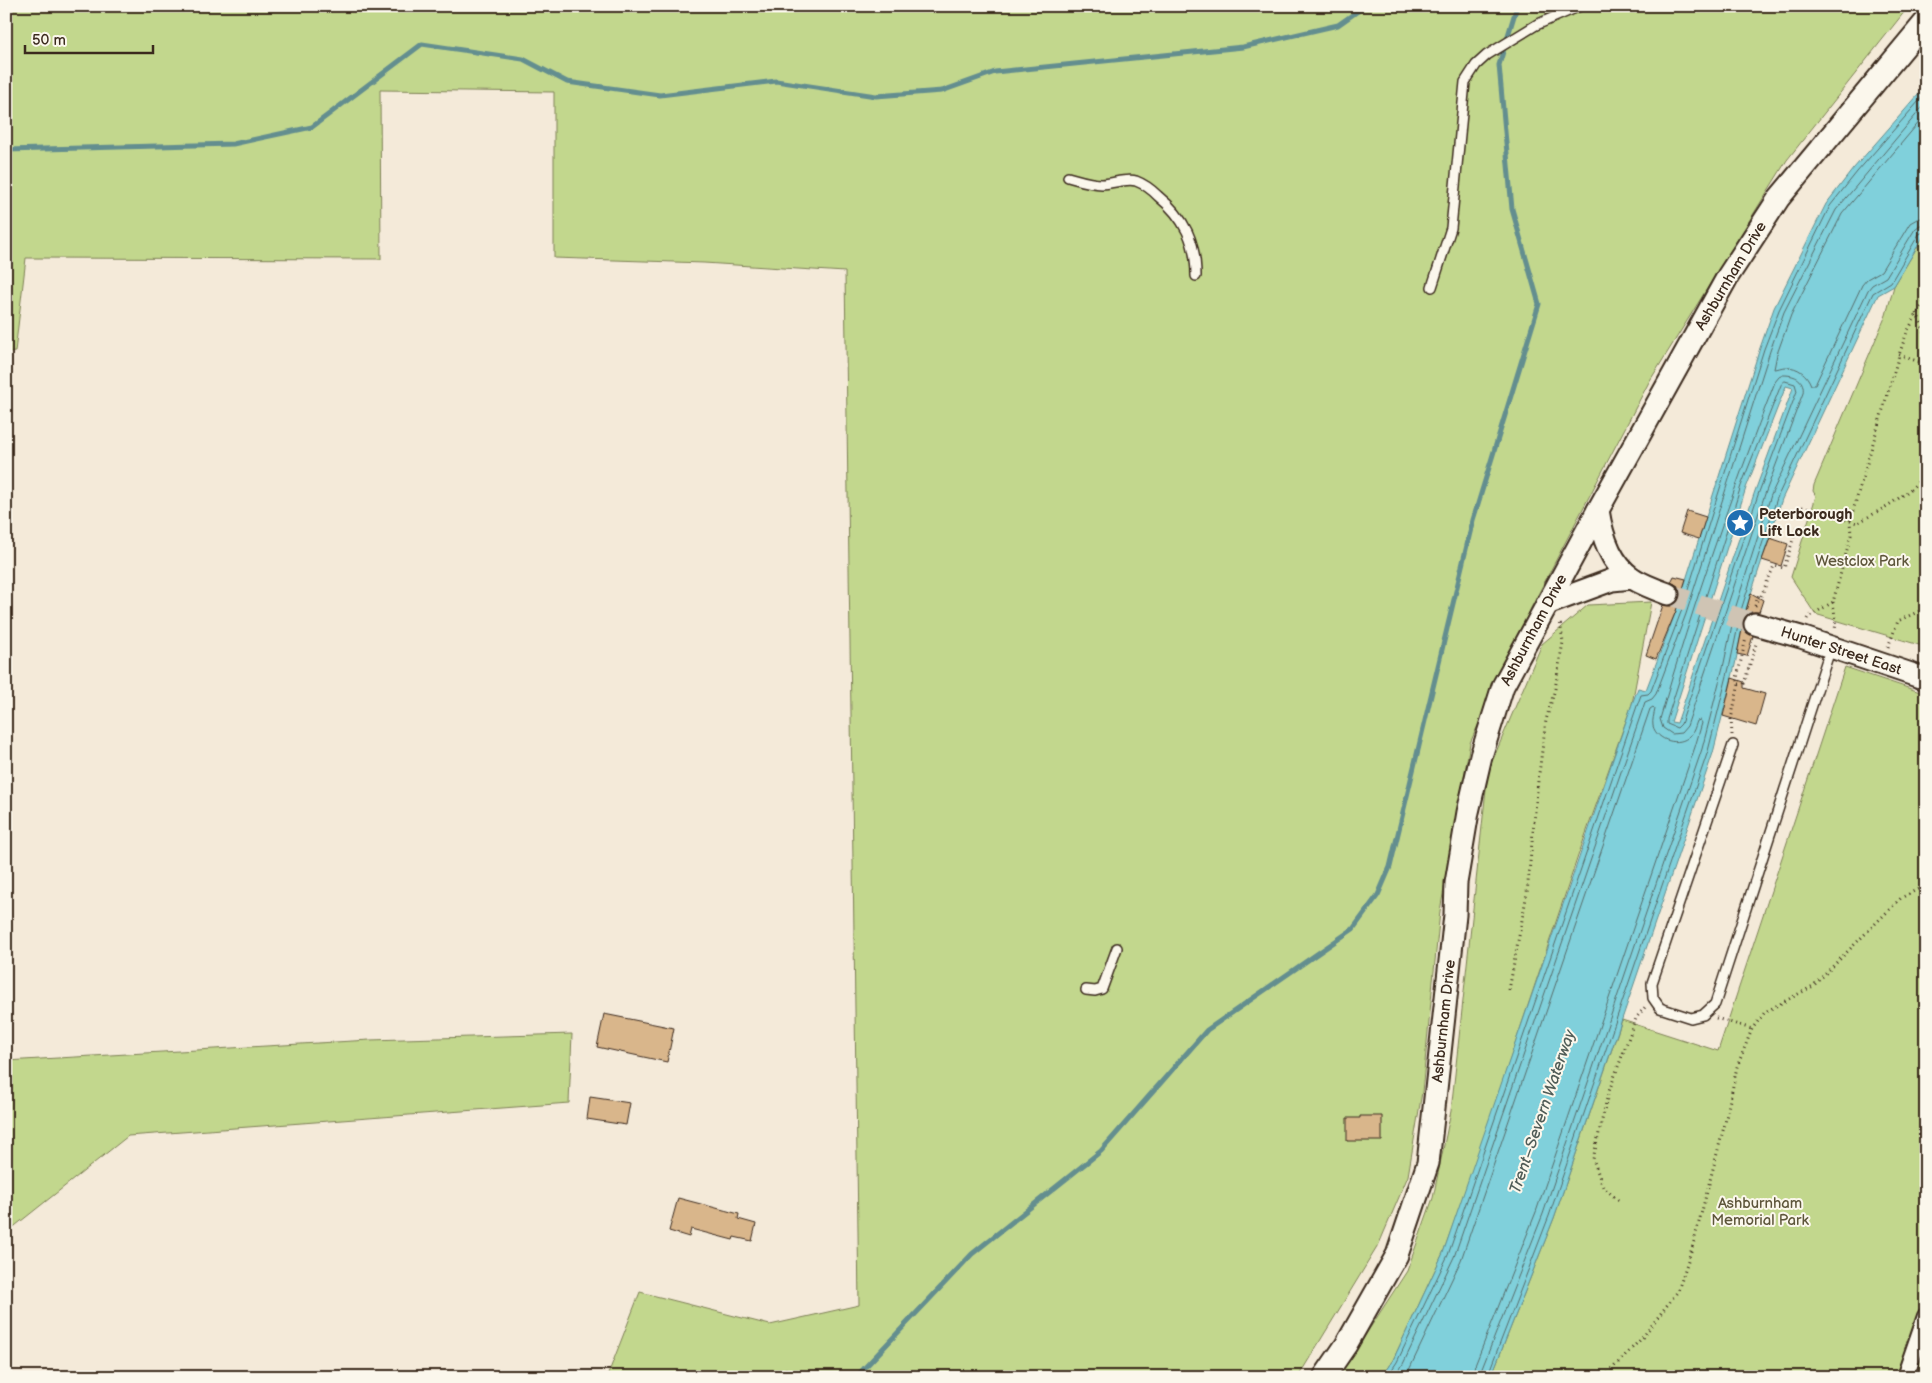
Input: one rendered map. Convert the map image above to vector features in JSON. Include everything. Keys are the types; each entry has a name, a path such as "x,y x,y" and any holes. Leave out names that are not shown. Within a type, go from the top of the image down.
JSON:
{"street":[{"name":"Ashburnham Drive","path":"1324,1377 1346,1345 1397,1255 1428,1163 1456,915 1456,884 1468,812 1481,756 1503,686 1552,603 1598,510 1728,276 1779,198 1926,21"},
{"path":"1598,510 1602,534 1615,561 1632,578 1668,594"},
{"path":"1552,603 1612,580 1632,578"},
{"name":"Hunter Street East","path":"1752,624 1801,637 1926,679"},
{"path":"1905,1377 1925,1320"}],"lane":[{"path":"1432,287 1451,228 1465,82 1476,64 1487,55 1536,25 1580,6"},
{"path":"1068,177 1098,184 1135,181 1150,188 1167,203 1187,228 1193,246 1196,276"},
{"path":"1733,745 1652,983 1653,998 1660,1008 1691,1018 1703,1014 1715,1004 1831,647"},
{"path":"1086,990 1095,991 1102,989 1118,948"}],"path":[{"path":"1831,647 1836,624 1833,602 1851,536 1850,521 1907,332 1926,298"},
{"path":"1917,313 1925,334"},
{"path":"1899,356 1926,364"},
{"path":"1802,507 1857,523 1885,508 1919,482 1926,473"},
{"path":"1733,745 1730,723 1739,684 1737,678 1760,595 1774,566 1784,568 1798,524"},
{"path":"1801,637 1808,617 1833,602"},
{"path":"1509,990 1528,893 1538,780 1546,720 1555,688 1563,642 1552,603"},
{"path":"1882,664 1898,621 1926,608"},
{"path":"1739,684 1744,684 1752,657"},
{"path":"1604,1377 1642,1338 1678,1291 1694,1245 1726,1123 1737,1067 1752,1029 1765,1012 1813,986 1901,898 1926,885"},
{"path":"1618,1200 1602,1187 1593,1159 1608,1094 1617,1068 1636,1018 1653,998"},
{"path":"1703,1014 1752,1029"}],"green space":[{"path":"6,6 361,6 362,9 371,6 1909,6 1787,160 1649,382 1531,608 1470,743 1440,911 1422,1092 1408,1176 1379,1244 1298,1377 797,1377 786,1368 772,1377 607,1377 640,1292 770,1325 859,1305 845,272 704,263 554,258 554,92 380,90 381,259 26,258 15,352 6,353"},
{"name":"Westclox Park","path":"1926,232 1926,647 1815,614 1791,577 1816,496 1813,491 1814,485 1886,315 1894,286"},
{"path":"1651,602 1632,704 1578,856 1482,1143 1443,1253 1393,1360 1381,1377 1338,1377 1407,1271 1433,1198 1451,1111 1488,771 1542,644 1588,605"},
{"name":"Ashburnham Memorial Park","path":"1845,667 1926,694 1926,1377 1491,1377 1554,1218 1622,1020 1718,1051"},
{"path":"572,1034 569,1103 128,1136 6,1233 6,1061 370,1040"}],"water":[{"name":"Trent–Severn Waterway","path":"1926,86 1926,232 1894,286 1878,295 1782,499 1746,609 1735,665 1713,753 1554,1218 1491,1377 1381,1377 1393,1360 1443,1253 1632,704 1638,688 1646,690 1676,611 1774,308 1826,204 1853,169","holes":["1786,386 1793,388 1755,491 1677,723 1671,722 1746,488"]}],"building":[{"path":"1687,511 1706,517 1699,539 1680,533"},
{"path":"1770,538 1788,544 1781,566 1762,560"},
{"path":"1674,576 1686,579 1680,598 1678,586 1671,582"},
{"path":"1751,593 1763,600 1759,612 1751,612 1744,618"},
{"path":"1680,598 1656,659 1646,655 1663,605 1671,606"},
{"path":"1743,625 1746,632 1753,636 1747,656 1737,654"},
{"path":"1732,678 1744,682 1744,688 1765,694 1756,726 1723,716"},
{"path":"604,1014 674,1028 667,1062 597,1047"},
{"path":"590,1097 630,1103 626,1125 587,1119"},
{"path":"1360,1116 1382,1116 1382,1141 1347,1141 1347,1118 1360,1118"},
{"path":"678,1198 739,1214 738,1219 756,1224 752,1241 734,1237 733,1240 691,1229 689,1237 669,1231"}],"waterway":[{"path":"6,150 233,144 312,127 422,44 523,59 567,82 660,95 776,81 876,96 942,91 995,72 1243,47 1338,25 1365,6"},
{"path":"856,1377 972,1254 1101,1151 1207,1030 1353,929 1378,895 1390,867 1473,520 1539,304 1512,209 1499,65 1517,6"}],"tunnel":[{"path":"1668,594 1755,624"}],"place":[{"name":"Peterborough Lift Lock","path":"1740,523"}]}
